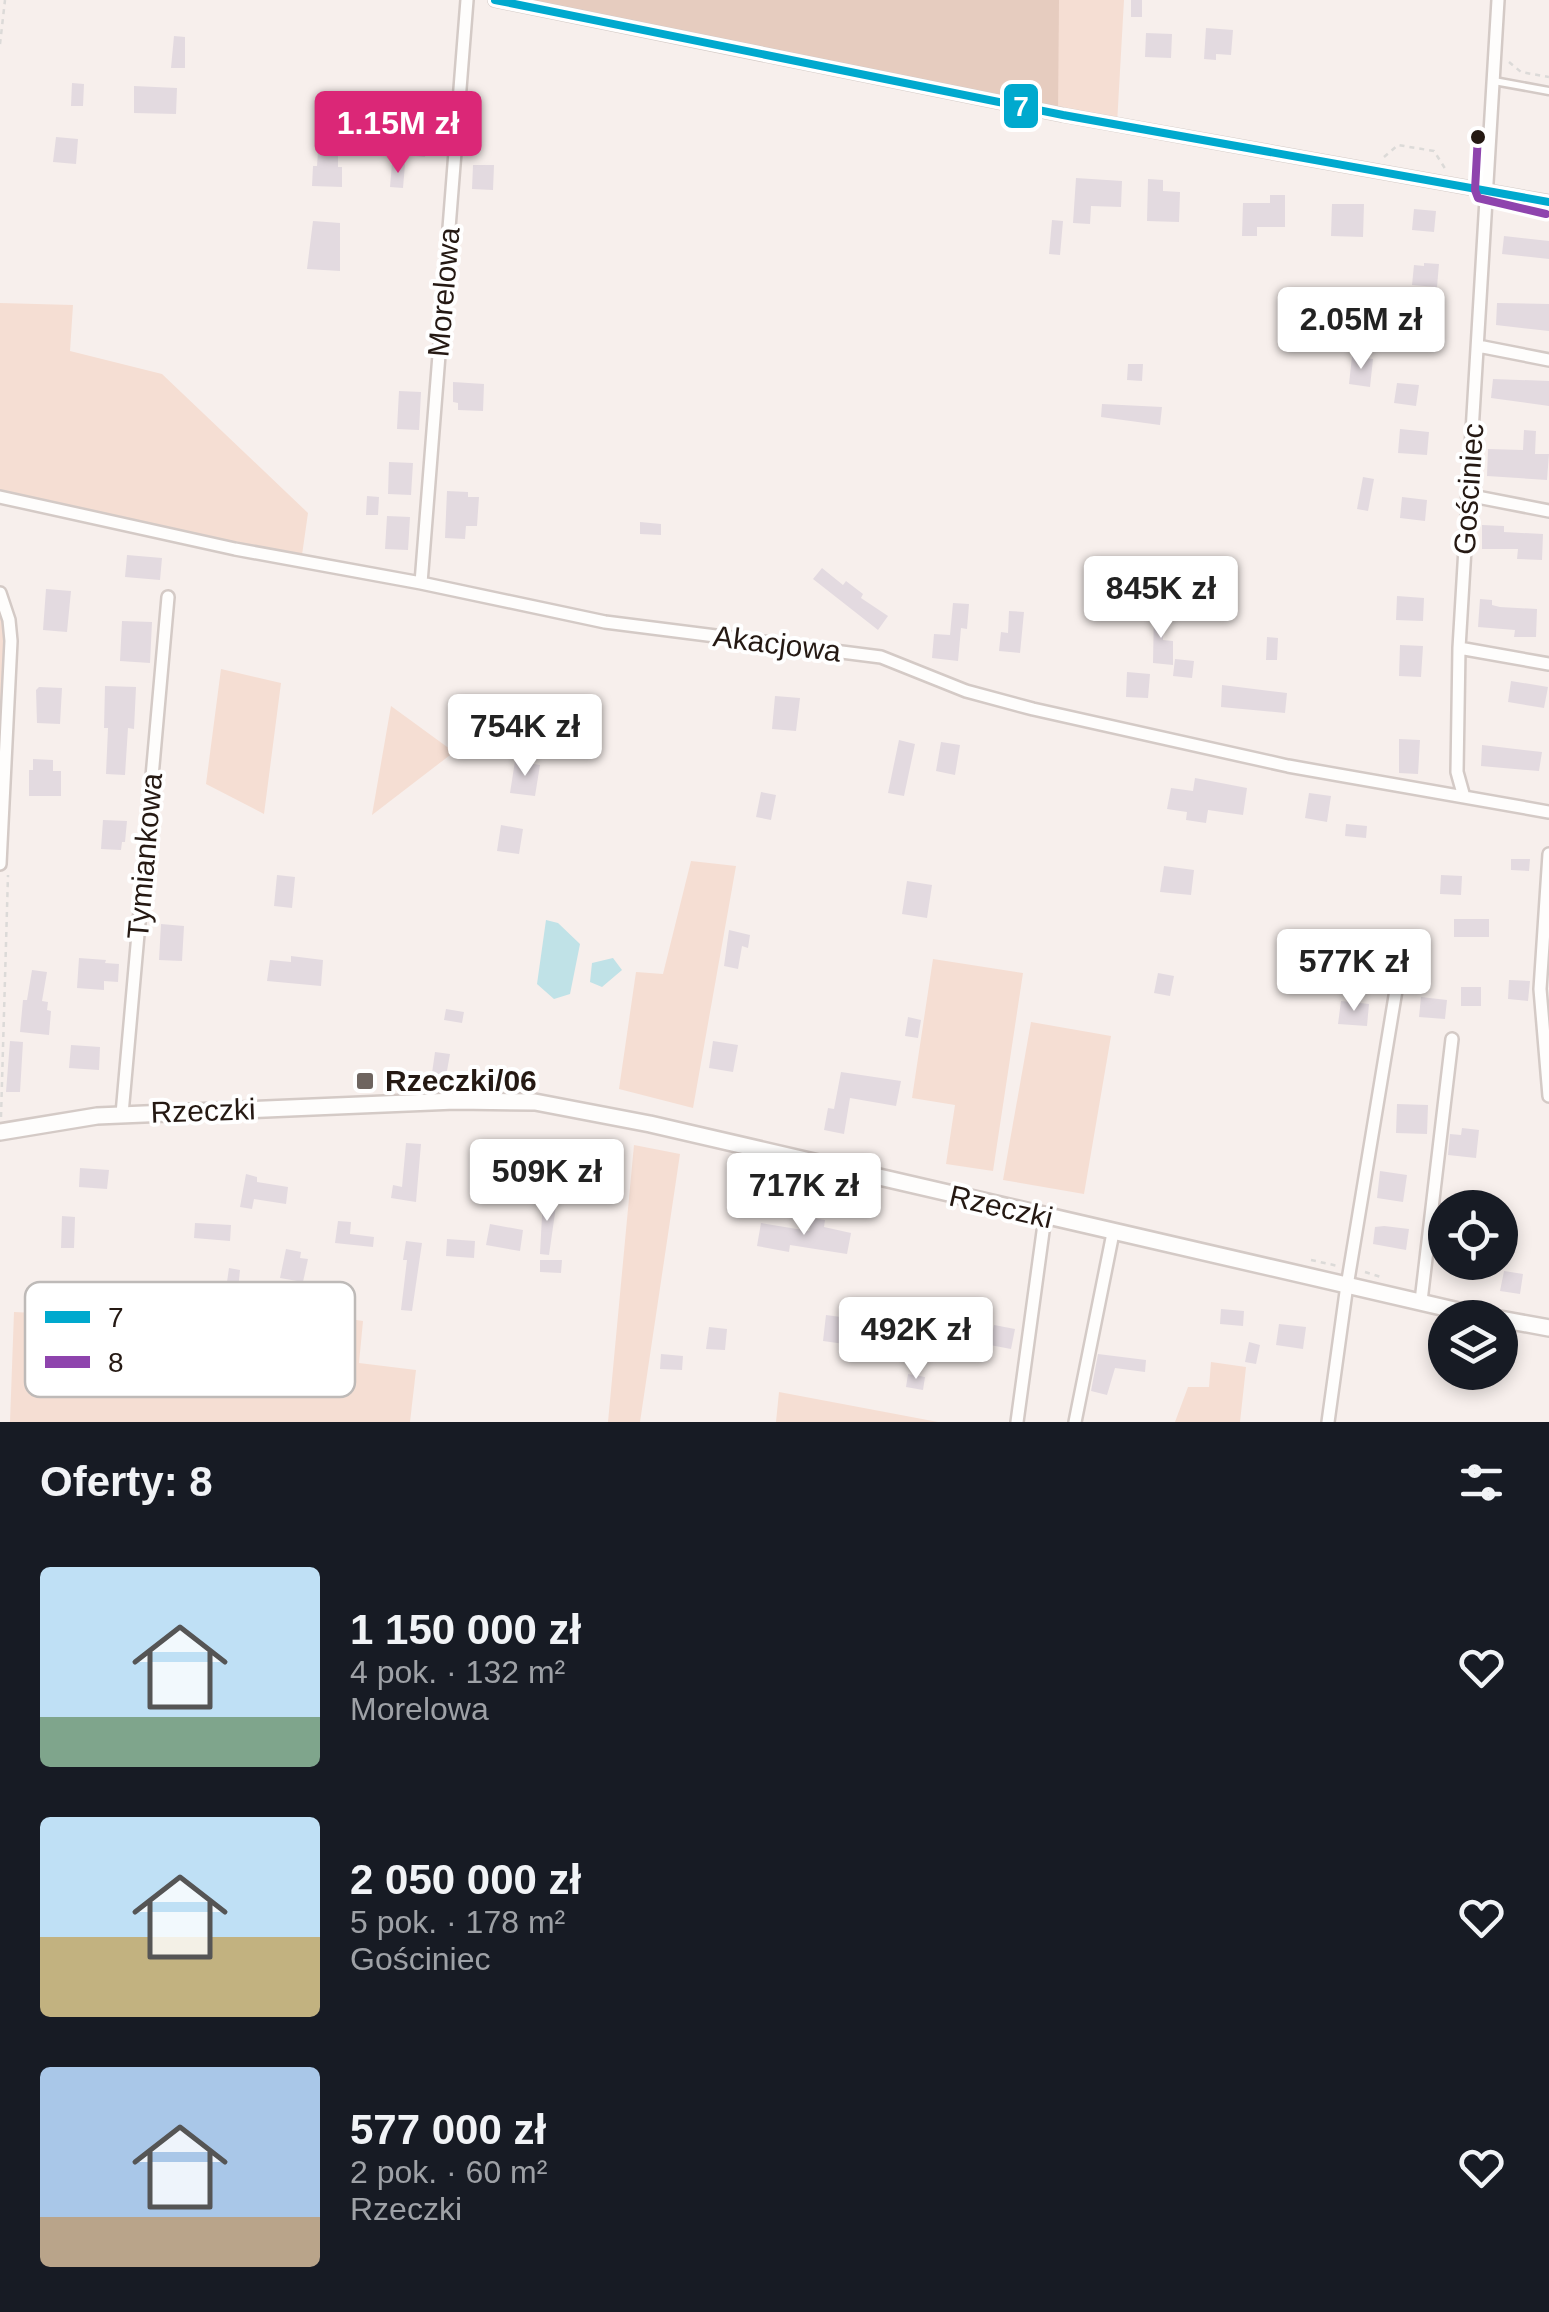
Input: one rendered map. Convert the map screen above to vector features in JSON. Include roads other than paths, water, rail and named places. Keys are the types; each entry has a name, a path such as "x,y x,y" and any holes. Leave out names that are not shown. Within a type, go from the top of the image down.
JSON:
{"main road":[{"name":"Rzeczki","path":"0,1132 40,1122 122,1114 455,1100 534,1102 650,1124 1428,1304"},
{"path":"1518,1323 1549,1328"}],"street":[{"name":"Morelowa","path":"421,583 467,0"},
{"path":"495,0 1063,115 1549,202"},
{"name":"Gościniec","path":"1464,797 1457,772 1460,648 1498,0"},
{"path":"1478,346 1549,360"},
{"path":"1467,496 1549,511"},
{"name":"Akacjowa","path":"0,497 234,550 421,583 605,622 881,657 966,692 1033,709 1288,766 1549,812"},
{"path":"0,593 9,620 10,641 0,864"},
{"name":"Tymiankowa","path":"122,1114 168,598"},
{"path":"1460,648 1549,664"},
{"path":"1549,854 1540,989 1549,1096"},
{"path":"1328,1422 1402,954"},
{"path":"1420,1302 1452,1039"},
{"path":"1018,1422 1045,1217"},
{"path":"1075,1422 1113,1233"}],"lane":[{"path":"1493,80 1549,91"}],"water":[{"path":"546,920 558,923 580,944 570,994 554,999 537,984"},
{"path":"613,958 622,970 602,987 590,982 592,963"}],"place":[{"name":"Rzeczki/06","path":"365,1081"}]}
